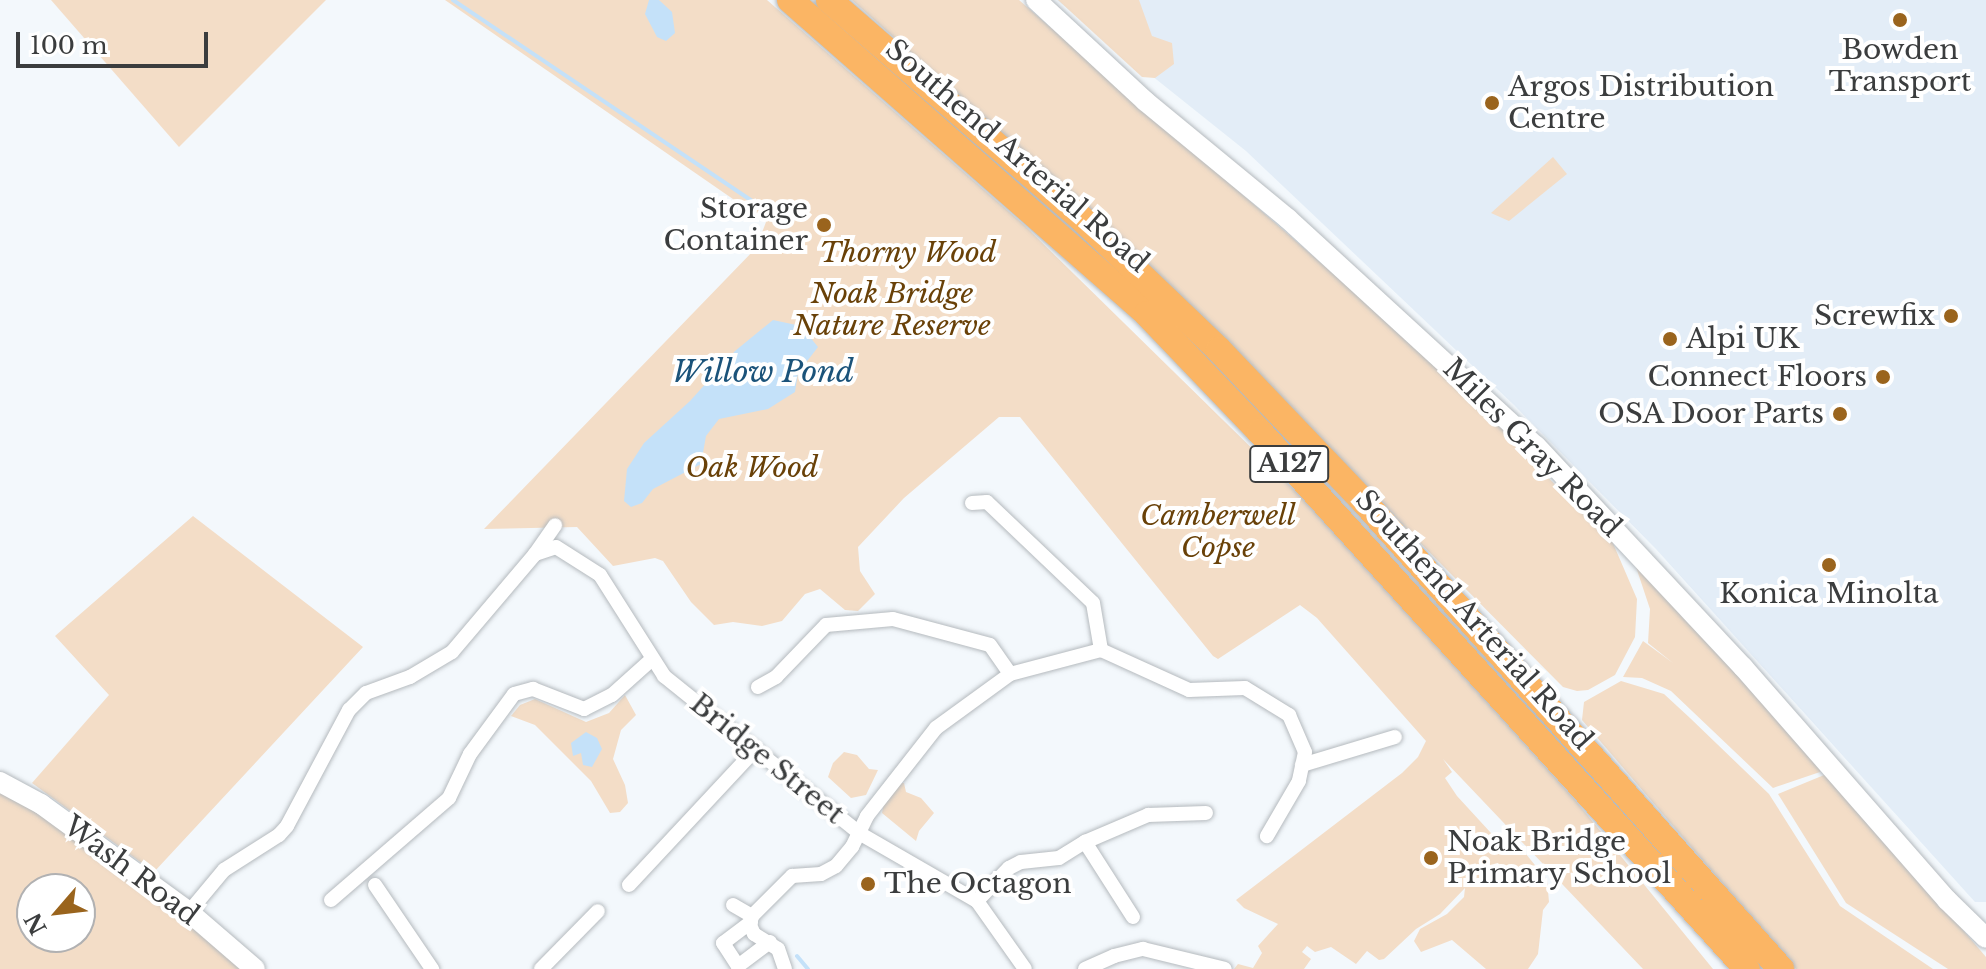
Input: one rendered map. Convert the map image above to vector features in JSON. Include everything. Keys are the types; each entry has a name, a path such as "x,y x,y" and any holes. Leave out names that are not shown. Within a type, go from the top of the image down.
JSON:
{"highway":[{"name":"Southend Arterial Road","path":"790,0 1147,314 1260,432 1747,969"},
{"name":"Southend Arterial Road","path":"829,0 1081,218 1219,350 1365,503 1781,969"},
{"path":"1627,836 1731,969"}],"street":[{"name":"Miles Gray Road","path":"1036,0 1145,101 1288,219 1536,446 1743,667 1947,900 1985,936"},
{"path":"972,503 987,502 1093,603 1101,650"},
{"path":"189,912 224,870 279,835 287,826 349,710 366,693 410,677 452,652 555,525"},
{"name":"Bridge Street","path":"531,558 556,547 600,575 651,660 664,676 859,833 977,901 1025,969"},
{"path":"758,687 776,677 826,625 893,619 990,645 1010,674"},
{"path":"770,942 738,966 723,943 752,919 792,876 821,874 836,866 867,816 936,728 1010,674 1101,650 1189,690 1245,688 1289,715 1305,752 1299,781 1267,836"},
{"path":"331,900 449,798 470,754 514,694 533,689 584,709 612,695 651,660"},
{"path":"1302,765 1395,737"},
{"path":"629,885 756,749"},
{"name":"Wash Road","path":"0,782 41,804 189,912 255,969"},
{"path":"977,901 1009,868 1021,862 1059,858 1085,842 1148,815 1206,813"},
{"path":"1085,842 1133,917"},
{"path":"375,885 429,962"},
{"path":"733,905 752,919 754,934 778,949 785,969"},
{"path":"541,969 598,911"},
{"path":"1085,969 1114,956 1143,949 1225,969"}],"shaded area":[{"path":"1057,0 1986,0 1986,902 1975,902 1656,549 1514,405 1246,151"}],"green space":[{"path":"51,0 326,0 179,147"},
{"name":"Noak Bridge Nature Reserve","path":"445,0 767,0 1023,224 1327,522 1575,800 1713,969 1643,969 1443,759 1452,772 1445,778 1457,796 1502,845 1526,854 1547,880 1549,902 1543,910 1538,954 1528,969 1486,969 1452,940 1421,952 1414,941 1420,929 1447,914 1464,897 1465,888 1440,914 1416,929 1384,959 1379,960 1367,951 1356,964 1331,947 1315,952 1307,946 1302,952 1311,959 1304,969 1234,969 1238,964 1253,968 1262,953 1258,946 1278,924 1244,908 1236,900 1402,773 1418,757 1426,741 1317,618 1300,605 1218,659 1213,656 1020,417 999,417 904,498 858,547 860,571 875,594 858,611 845,610 820,589 805,594 782,621 762,626 733,622 714,625 691,602 663,561 655,558 613,566 577,527 484,529 756,248 766,222"},
{"path":"852,0 1019,0 1453,378 1565,495 1609,534 1637,599 1635,637 1615,675 1588,690 1563,687 1114,234"},
{"path":"1058,0 1139,0 1152,36 1172,43 1174,64 1155,78 1142,77"},
{"path":"1553,157 1567,174 1509,221 1491,213"},
{"path":"193,516 363,647 154,872 32,783 109,695 55,636"},
{"path":"1631,552 1821,767 1820,772 1773,788 1671,691 1642,678 1623,677 1643,641 1673,663 1648,643 1650,609"},
{"path":"1621,681 1664,694 1690,718 1769,794 1840,906 1933,969 1796,969 1582,720 1584,702"},
{"path":"625,695 636,715 621,730 613,759 625,785 628,803 620,812 610,813 591,781 535,725 511,716 520,705 535,699 586,722 609,713"},
{"path":"844,752 857,755 869,769 878,770 866,795 851,798 828,777 833,763"},
{"path":"1829,773 1986,957 1986,969 1948,969 1846,903 1778,794"},
{"path":"899,783 904,783 906,792 921,798 934,813 919,831 916,841 882,813 884,803"},
{"path":"0,793 28,805 255,969 0,969"}],"water":[{"path":"649,0 659,0 672,12 675,33 666,41 657,37 645,14"},
{"name":"Willow Pond","path":"773,320 801,326 818,347 798,373 795,392 768,409 719,419 706,436 701,464 653,489 642,503 631,507 624,501 627,469 644,443 690,401 735,351"},
{"path":"586,732 597,738 602,749 592,767 583,765 581,753 573,756 571,743"}],"waterway":[{"path":"453,0 775,216"},
{"path":"797,956 808,969"}],"place":[{"name":"Bowden Transport","path":"1900,20"},
{"name":"Argos Distribution Centre","path":"1492,103"},
{"name":"Storage Container","path":"824,225"},
{"name":"Screwfix","path":"1951,316"},
{"name":"Alpi UK","path":"1670,339"},
{"name":"Connect Floors","path":"1883,377"},
{"name":"OSA Door Parts","path":"1840,414"},
{"name":"Konica Minolta","path":"1829,565"},
{"name":"Noak Bridge Primary School","path":"1431,858"},
{"name":"The Octagon","path":"868,884"}],"park label":[{"name":"Thorny Wood","path":"908,253"},
{"name":"Oak Wood","path":"752,468"},
{"name":"Camberwell Copse","path":"1218,532"}]}
